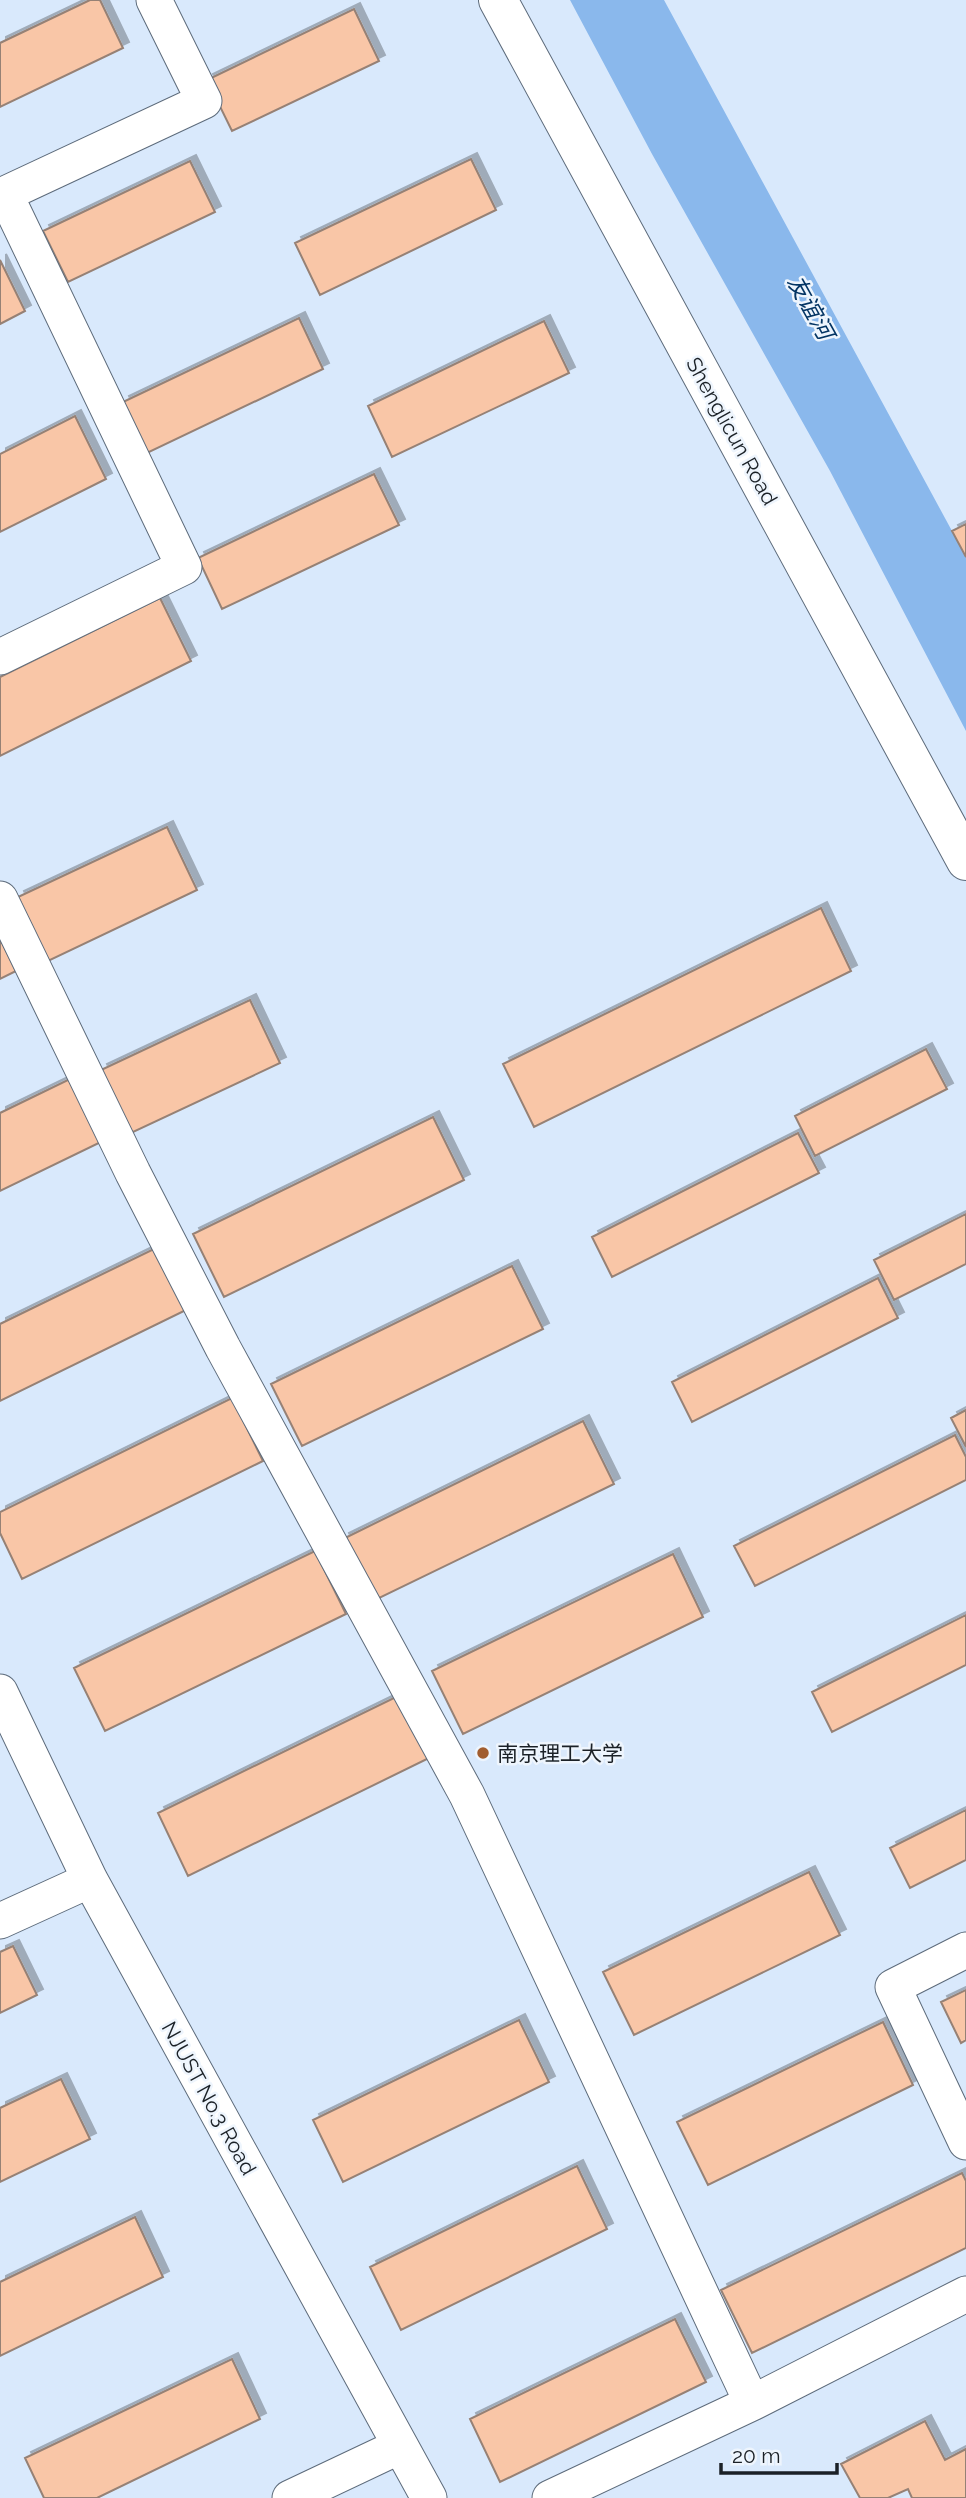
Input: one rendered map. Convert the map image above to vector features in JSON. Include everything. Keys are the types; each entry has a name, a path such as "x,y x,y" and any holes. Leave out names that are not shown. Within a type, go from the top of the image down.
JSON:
{"street":[{"path":"0,657 184,567 5,194 204,102 153,0"},
{"name":"Shenglicun Road","path":"498,0 966,862"},
{"path":"0,899 133,1173 223,1348 467,1795 752,2403"},
{"name":"NJUST No.3 Road","path":"0,1692 90,1880 429,2498"},
{"path":"0,1922 90,1880"},
{"path":"963,2129 893,1987 966,1950"},
{"path":"550,2498 752,2403 966,2294"},
{"path":"290,2498 400,2446"}],"water":[{"name":"友谊河","path":"570,0 664,0 952,531 966,557 966,731 830,471 652,154"}],"building":[{"path":"90,0 100,0 123,48 0,107 0,43"},
{"path":"354,9 379,61 232,131 207,80"},
{"path":"471,159 496,210 320,295 295,243"},
{"path":"190,161 215,212 68,282 43,231"},
{"path":"0,260 25,311 0,324"},
{"path":"299,318 323,369 147,453 123,402"},
{"path":"544,321 569,373 392,457 368,406"},
{"path":"75,416 106,479 0,532 0,454"},
{"path":"374,474 399,525 222,609 198,558"},
{"path":"966,524 966,557 952,531"},
{"path":"160,598 191,661 0,756 0,677"},
{"path":"167,827 197,890 48,961 18,897"},
{"path":"821,908 851,971 534,1127 503,1064"},
{"path":"0,938 16,971 0,979"},
{"path":"250,1000 280,1063 131,1133 101,1070"},
{"path":"926,1049 947,1089 815,1156 795,1116"},
{"path":"74,1077 105,1140 0,1191 0,1113"},
{"path":"433,1117 464,1180 224,1297 193,1234"},
{"path":"798,1133 819,1173 612,1277 592,1237"},
{"path":"966,1214 966,1264 894,1300 874,1260"},
{"path":"158,1247 188,1309 0,1401 0,1324"},
{"path":"512,1266 543,1329 302,1446 271,1384"},
{"path":"878,1278 898,1318 692,1422 672,1382"},
{"path":"232,1398 263,1461 22,1579 0,1533 0,1512"},
{"path":"966,1410 966,1447 951,1418"},
{"path":"583,1421 614,1484 373,1601 343,1539"},
{"path":"955,1435 966,1457 966,1480 755,1586 734,1546"},
{"path":"315,1551 346,1614 105,1731 74,1668"},
{"path":"673,1554 703,1617 463,1734 432,1671"},
{"path":"966,1615 966,1665 832,1732 812,1692"},
{"path":"398,1696 429,1758 188,1876 158,1813"},
{"path":"966,1810 966,1860 910,1888 890,1848"},
{"path":"809,1872 840,1935 634,2035 603,1972"},
{"path":"13,1946 37,1995 0,2013 0,1952"},
{"path":"966,1990 966,2040 961,2043 941,2002"},
{"path":"519,2020 549,2082 343,2182 313,2120"},
{"path":"883,2022 913,2085 708,2185 677,2122"},
{"path":"61,2079 90,2139 0,2182 0,2108"},
{"path":"577,2166 607,2229 401,2330 370,2267"},
{"path":"962,2173 966,2181 966,2248 752,2353 721,2290"},
{"path":"135,2217 163,2277 0,2356 0,2282"},
{"path":"675,2319 706,2382 500,2482 470,2419"},
{"path":"232,2359 260,2419 97,2498 44,2498 25,2458"},
{"path":"925,2421 945,2460 966,2449 966,2498 912,2498 908,2489 888,2498 860,2498 841,2464"}],"place":[{"name":"南京理工大学","path":"483,1753"}]}
